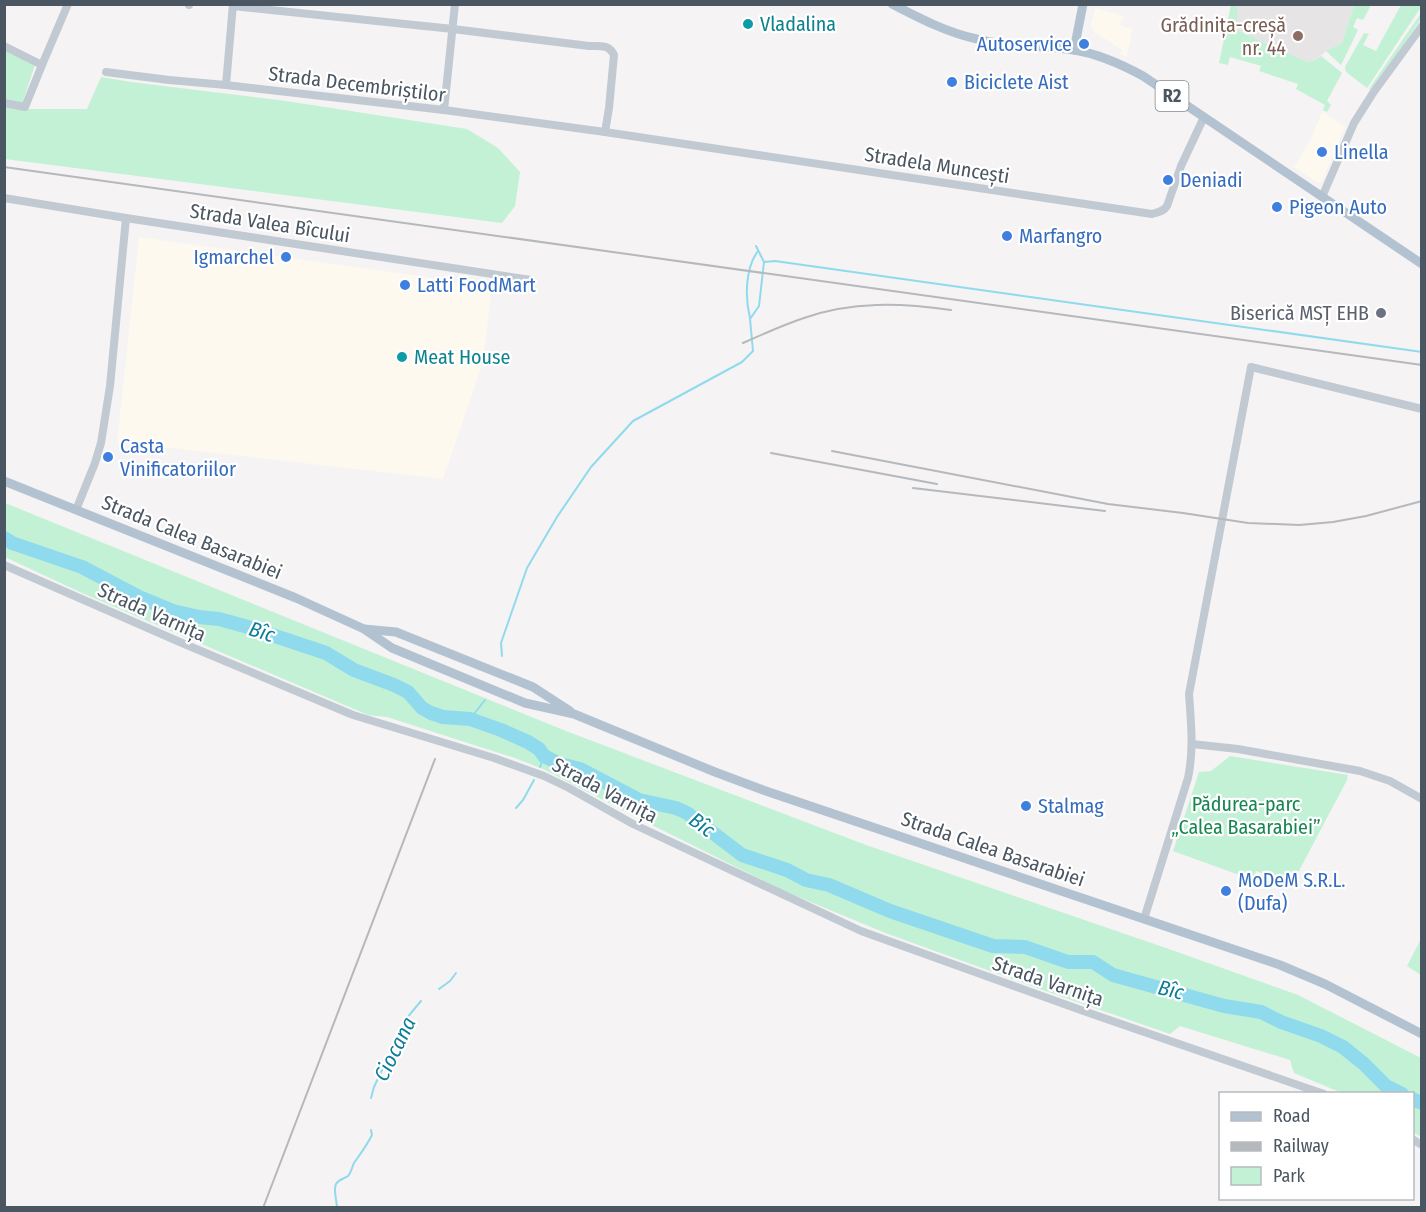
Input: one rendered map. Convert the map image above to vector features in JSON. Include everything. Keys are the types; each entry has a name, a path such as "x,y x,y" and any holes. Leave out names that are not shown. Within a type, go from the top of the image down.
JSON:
{"main road":[{"name":"R2","path":"892,4 951,31 975,39 1074,50 1118,63 1143,76 1422,264"},
{"path":"1074,50 1083,4"},
{"name":"Strada Calea Basarabiei","path":"4,481 296,598 364,629 392,648 525,703 574,714 763,790 1280,965 1361,1001 1422,1036"},
{"name":"Strada Calea Basarabiei","path":"364,629 396,632 533,687 574,714"},
{"path":"421,660 421,650 428,645"},
{"path":"525,703 531,696 533,687"}],"street":[{"path":"4,103 25,107 68,4"},
{"path":"444,110 455,4"},
{"path":"226,85 233,5 604,46 612,50 614,55 605,132"},
{"path":"1322,197 1354,123 1373,93 1422,27"},
{"path":"4,46 42,65"},
{"name":"Strada Decembriștilor","path":"106,72 444,110 605,132"},
{"name":"Stradela Muncești","path":"605,132 1152,214 1164,210 1167,206 1181,166 1204,117"},
{"name":"Strada Valea Bîcului","path":"4,198 531,280"},
{"path":"76,510 101,443 110,386 126,218"},
{"path":"1144,919 1188,778 1192,744 1189,693 1251,367 1422,409"},
{"name":"Strada Varnița","path":"4,565 353,715 422,735 544,776 633,824 861,932 1318,1092"},
{"path":"1192,744 1360,771 1390,781 1422,799"}],"shaded area":[{"name":"Grădinița-creșă nr. 44","path":"1237,5 1354,5 1342,43 1315,60 1307,62 1237,30"},
{"path":"1095,8 1124,16 1119,25 1132,29 1126,57 1120,53 1122,50 1093,31 1091,25"},
{"path":"1322,112 1345,127 1322,181 1318,183 1294,167 1311,139"},
{"path":"139,237 492,286 483,362 443,479 117,442"}],"green space":[{"path":"1231,5 1237,5 1237,30 1307,62 1321,56 1342,73 1327,101 1331,105 1327,112 1323,110 1325,105 1296,89 1298,84 1259,71 1261,66 1230,57 1228,65 1219,63"},
{"path":"1354,5 1371,5 1363,20 1357,18 1353,27 1358,30 1341,65 1326,51 1342,43"},
{"path":"1401,5 1421,5 1421,7 1367,88 1346,72 1345,67 1364,33 1369,34 1363,45 1376,51"},
{"path":"1421,13 1421,19 1372,91 1369,89"},
{"path":"4,48 35,65 22,104 5,102"},
{"path":"101,77 286,101 467,129 498,148 520,172 515,206 502,223 5,159 5,106 29,109 87,109"},
{"path":"5,503 566,731 866,845 1298,995 1421,1058 1421,1137 1414,1133 1414,1092 1340,1092 1294,1073 1290,1060 1180,1026 1170,1034 888,934 784,891 543,769 387,717 368,715 82,593 5,557"},
{"name":"Pădurea-parc „Calea Basarabiei”","path":"1230,756 1348,775 1292,884 1256,871 1253,880 1173,851 1199,772 1211,771"},
{"path":"1421,939 1422,975 1407,966"}],"waterway":[{"path":"756,246 764,262"},
{"path":"750,318 747,301 748,274 758,251"},
{"path":"502,656 501,643 527,568 557,517 591,467 633,421 742,362 753,351 750,319 759,306 764,262 775,261 1422,352"},
{"name":"Bîc","path":"4,538 12,543 82,567 139,597 173,611 219,619 326,653 354,670 408,692 422,708 431,713 443,717 470,719 501,730 528,742 539,749 544,756 560,764 580,769 639,800 676,808 687,813 742,855 787,870 806,880 829,885 890,911 993,946 1025,947 1068,962 1093,962 1113,975 1224,1006 1261,1012 1343,1047 1386,1086 1398,1092"},
{"path":"470,719 485,700"},
{"name":"Ciocana","path":"540,767 544,756"},
{"name":"Ciocana","path":"516,808 534,780"},
{"name":"Ciocana","path":"439,989 456,973"},
{"name":"Ciocana","path":"371,1098 406,1019 421,1001"},
{"name":"Bîc","path":"1414,1100 1422,1103"},
{"name":"Ciocana","path":"337,1208 335,1186 349,1175 372,1135 371,1130"}],"railway":[{"path":"4,167 1422,365"},
{"path":"743,343 822,312 858,306 895,305 951,310"},
{"path":"832,451 1108,504 1248,523 1299,525 1333,522 1422,501"},
{"path":"771,453 937,484"},
{"path":"913,488 1105,511"},
{"path":"263,1208 435,759"}],"place":[{"name":"Vladalina","path":"748,24"},
{"name":"Grădinița-creșă nr. 44","path":"1298,36"},
{"name":"Autoservice","path":"1084,44"},
{"name":"Biciclete Aist","path":"952,82"},
{"name":"Linella","path":"1322,152"},
{"name":"Deniadi","path":"1168,180"},
{"name":"Pigeon Auto","path":"1277,207"},
{"name":"Marfangro","path":"1007,236"},
{"name":"Igmarchel","path":"286,257"},
{"name":"Latti FoodMart","path":"405,285"},
{"name":"Biserică MSȚ EHB","path":"1381,313"},
{"name":"Meat House","path":"402,357"},
{"name":"Casta Vinificatoriilor","path":"108,457"},
{"name":"Stalmag","path":"1026,806"},
{"name":"MoDeM S.R.L. (Dufa)","path":"1226,891"}]}
